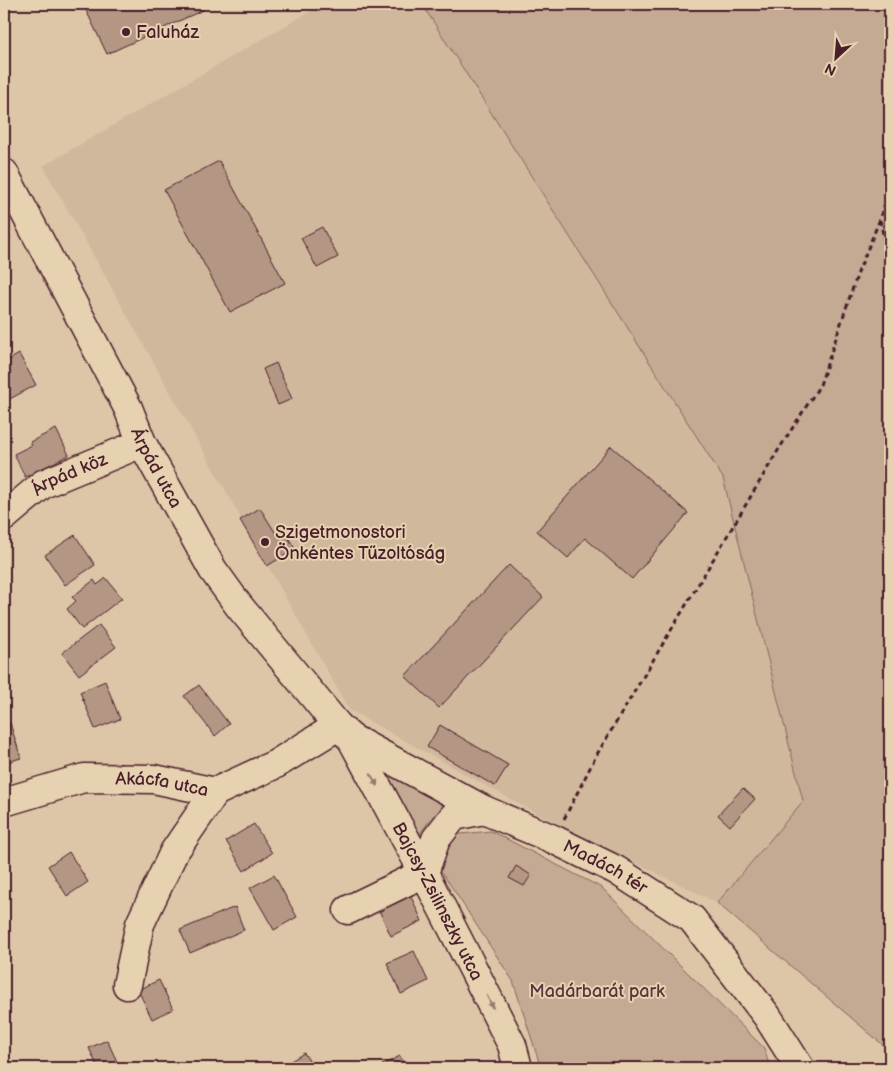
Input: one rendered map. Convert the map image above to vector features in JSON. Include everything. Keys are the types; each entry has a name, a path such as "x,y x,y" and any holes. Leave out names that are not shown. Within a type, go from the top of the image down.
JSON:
{"street":[{"name":"Árpád utca","path":"4,173 128,408 142,443 213,570 239,606 344,732"},
{"name":"Árpád köz","path":"4,517 43,484 142,443"},
{"name":"Madách tér","path":"344,732 484,810 553,839 616,870 692,919 767,1016 800,1068"},
{"name":"Akácfa utca","path":"4,802 84,778 154,779 215,792 344,732"},
{"name":"Bajcsy-Zsilinszky utca","path":"344,732 424,873 512,1045 518,1068"},
{"path":"127,985 140,924 174,852 215,792"},
{"path":"348,910 424,873 436,839 454,816 484,810"}],"path":[{"path":"553,839 596,756 820,385 859,270 880,219 890,188"},
{"path":"880,219 890,267"}],"shaded area":[{"path":"323,4 422,4 723,478 803,801 717,903 528,809 349,710 43,166"}],"green space":[{"path":"422,4 890,4 890,1051 717,903 803,801 723,478"},
{"path":"382,771 450,804 433,816 418,836"},
{"name":"Madárbarát park","path":"491,831 602,888 764,1048 770,1068 541,1068 513,981 436,863 451,835"}],"building":[{"name":"Faluház","path":"83,4 200,4 203,10 107,54"},
{"path":"219,161 285,283 230,312 164,190"},
{"path":"322,227 338,257 317,268 301,238"},
{"path":"19,354 36,385 4,402 4,363"},
{"path":"276,363 292,399 278,405 263,369"},
{"path":"56,429 69,455 25,477 14,454 32,445 30,442"},
{"path":"611,446 688,513 632,579 585,538 568,558 537,531"},
{"path":"260,508 278,537 285,532 295,549 267,566 240,520"},
{"path":"75,535 95,565 65,585 45,555"},
{"path":"509,565 543,597 439,708 405,676"},
{"path":"106,578 122,598 82,629 67,609 76,601 72,597 94,580 97,585"},
{"path":"99,625 116,647 79,675 62,653"},
{"path":"105,681 120,719 95,729 80,692"},
{"path":"199,685 229,724 215,736 184,696"},
{"path":"10,723 21,758 4,763 4,725"},
{"path":"440,725 508,765 495,786 427,747"},
{"path":"743,788 755,799 730,826 718,815"},
{"path":"254,824 272,853 244,871 226,841"},
{"path":"69,852 88,882 67,896 48,866"},
{"path":"516,866 531,875 524,886 509,878"},
{"path":"274,875 297,917 274,930 250,888"},
{"path":"409,892 422,921 391,936 377,906"},
{"path":"235,907 244,930 190,953 180,930"},
{"path":"414,951 428,981 401,994 387,963"},
{"path":"159,980 173,1009 152,1019 138,990"},
{"path":"107,1040 120,1068 98,1068 89,1048"},
{"path":"304,1053 314,1068 279,1068"},
{"path":"400,1056 406,1068 383,1068 382,1065"}],"place":[{"name":"Faluház","path":"126,32"},
{"name":"Szigetmonostori Önkéntes Tűzoltóság","path":"265,542"}]}
